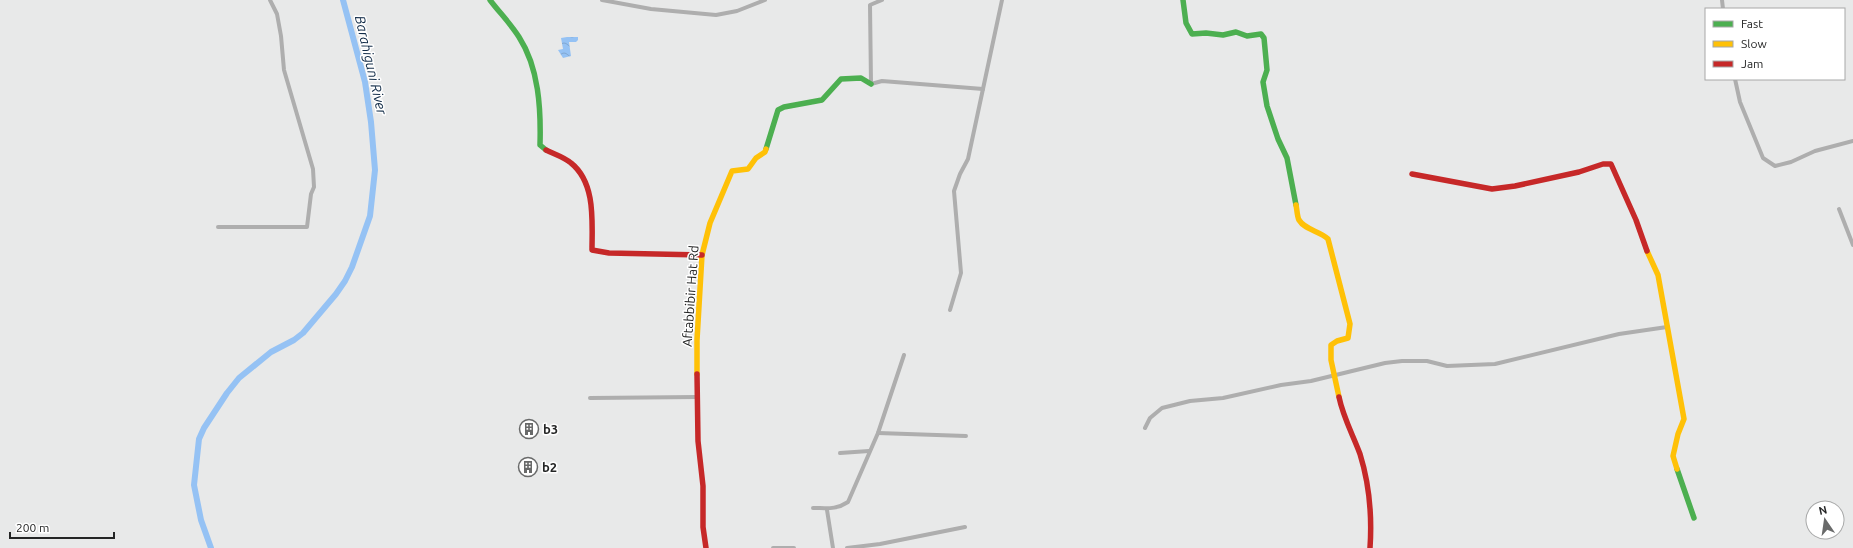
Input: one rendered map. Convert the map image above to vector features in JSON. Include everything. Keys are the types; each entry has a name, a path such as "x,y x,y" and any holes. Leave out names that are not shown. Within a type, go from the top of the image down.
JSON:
{"street":[{"path":"218,227 307,227 311,194 314,187 314,169 284,70 281,36 277,14 270,0"},
{"path":"490,0 521,40 526,51 534,80 541,126 541,147 572,164 583,177 591,200 592,250 609,253 702,255"},
{"path":"602,0 651,9 716,15 737,11 765,0"},
{"path":"882,0 870,5 870,84 882,81 984,89"},
{"path":"950,310 961,273 954,192 960,174 968,160 984,89 987,64 1000,14 1002,0"},
{"path":"1182,0 1186,23 1192,34 1223,34 1236,32 1247,36 1260,34 1264,38 1267,70 1263,82 1267,106 1278,139 1288,158 1299,220 1307,228 1322,233 1328,238 1339,286 1350,324 1348,338 1337,341 1331,345 1331,360 1341,408 1360,455 1366,481 1371,531 1370,548"},
{"name":"Aftabbibir Hat Rd","path":"706,548 703,527 703,486 698,441 698,366 696,340 702,255 710,223 732,171 748,169 756,158 765,152 778,110 784,107 813,102 824,98 841,79 861,78 870,84"},
{"path":"1735,80 1740,102 1763,158 1775,166 1791,162 1815,151 1853,141"},
{"path":"1412,174 1492,189 1515,186 1579,172 1603,164 1611,164 1624,198 1636,221 1652,266 1658,275 1684,419 1678,434 1673,456 1694,518"},
{"path":"1839,209 1853,245"},
{"path":"1145,428 1150,418 1162,408 1190,401 1223,398 1281,385 1311,381 1385,363 1427,361 1448,366 1495,364 1619,334 1667,327"},
{"path":"813,508 827,510 848,502 878,433 904,355"},
{"path":"590,398 697,397"},
{"path":"878,433 966,436"},
{"path":"840,453 870,451"},
{"path":"827,510 833,548"},
{"path":"847,548 880,544 965,527"},
{"path":"773,548 794,548"}],"water":[{"path":"578,37 578,40 576,42 569,42 571,56 563,58 558,50 563,49 561,38"}],"waterway":[{"name":"Barahiguni River","path":"211,548 201,520 194,485 199,439 204,428 227,393 239,378 271,352 294,340 303,333 336,294 352,267 370,216 375,170 371,122 365,82 343,0"}],"traffic: fast":[{"path":"490,0 516,32 526,49 531,62 535,75 539,103 540,145 546,150"},
{"path":"1183,0 1186,23 1192,34 1206,33 1223,35 1236,32 1247,36 1261,34 1264,38 1267,70 1263,82 1267,106 1278,139 1287,158 1296,205"},
{"path":"766,149 778,110 784,107 822,100 841,79 861,78 871,84"},
{"path":"1677,469 1694,518"}],"traffic: slow":[{"path":"697,374 697,340 702,255 710,223 732,171 748,169 756,158 765,152 766,149"},
{"path":"1296,205 1299,220 1305,226 1328,239 1350,324 1348,338 1337,341 1331,345 1331,360 1339,397"},
{"path":"1647,251 1658,275 1684,419 1678,434 1673,456 1677,469"}],"traffic: jam":[{"path":"546,150 571,163 579,171 585,181 591,204 592,250 609,253 702,255"},
{"path":"1412,174 1492,189 1515,186 1579,172 1603,164 1611,164 1636,220 1647,251"},
{"path":"697,374 698,441 703,486 703,527 706,548"},
{"path":"1339,397 1360,454 1366,477 1371,525 1370,548"}],"place":[{"name":"b3","path":"529,429"},
{"name":"b2","path":"528,467"}]}
